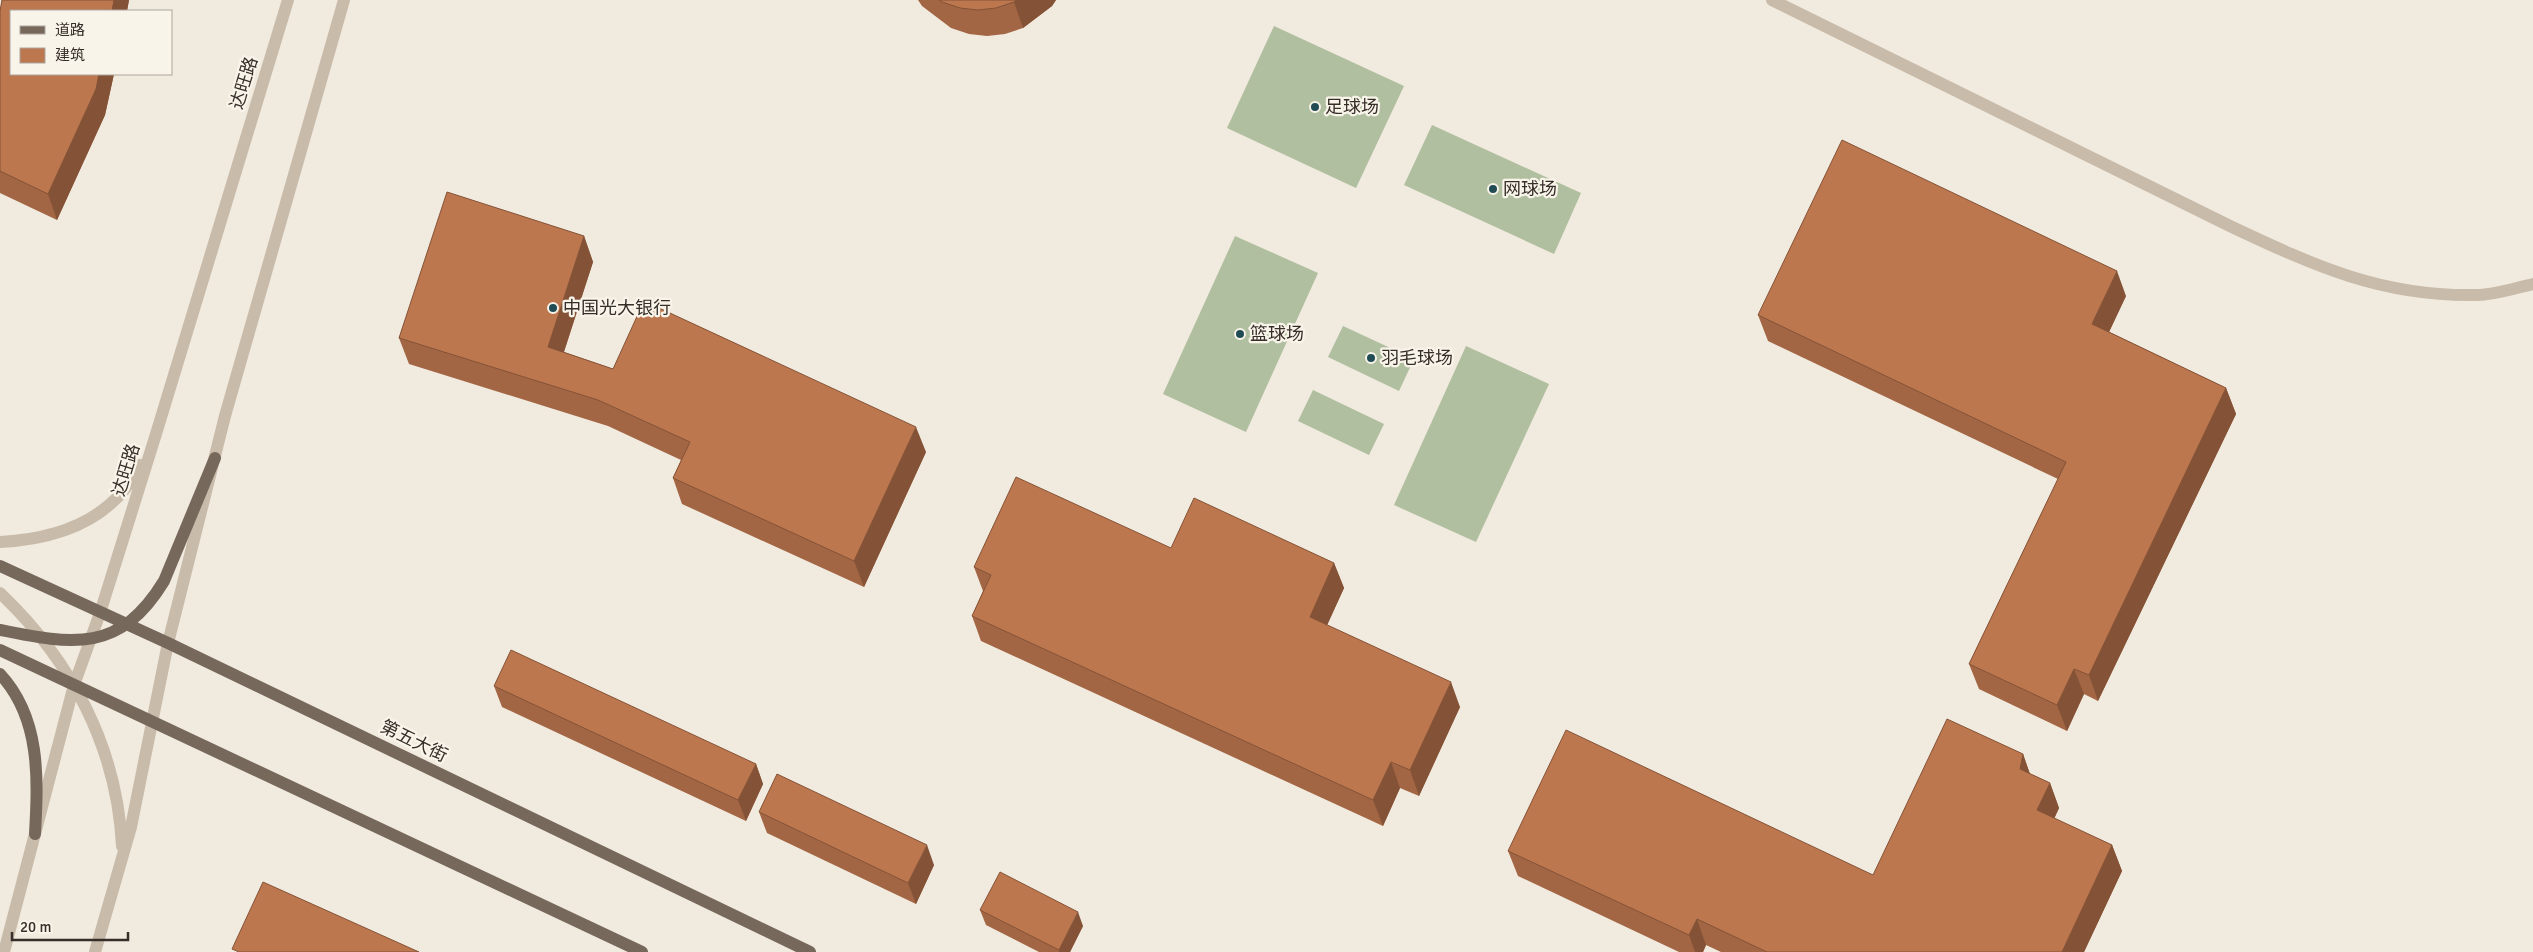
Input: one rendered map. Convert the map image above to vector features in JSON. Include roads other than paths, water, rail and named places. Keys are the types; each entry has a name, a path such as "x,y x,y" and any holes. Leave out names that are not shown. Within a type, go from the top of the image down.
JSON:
{"main road":[{"path":"0,630 42,638 90,640 128,625 153,599 164,581 215,458"},
{"name":"第五大街","path":"0,566 168,643 810,952"},
{"path":"0,650 154,720 642,952"},
{"path":"0,674 20,704 30,730 37,759 35,834"}],"street":[{"name":"达旺路","path":"4,952 74,685 100,613 156,434 288,0"},
{"path":"95,952 123,859 154,720 168,643 215,458 270,257 344,0"},
{"path":"1772,0 2232,227 2287,253 2350,278 2403,290 2478,295 2533,284"},
{"path":"0,542 40,538 66,531 107,509 136,474 156,434"},
{"path":"0,593 56,656 74,685 98,732 114,782 123,859"}],"place":[{"name":"足球场","path":"1315,107"},
{"name":"网球场","path":"1493,189"},
{"name":"中国光大银行","path":"553,308"},
{"name":"篮球场","path":"1240,334"},
{"name":"羽毛球场","path":"1371,358"}]}
